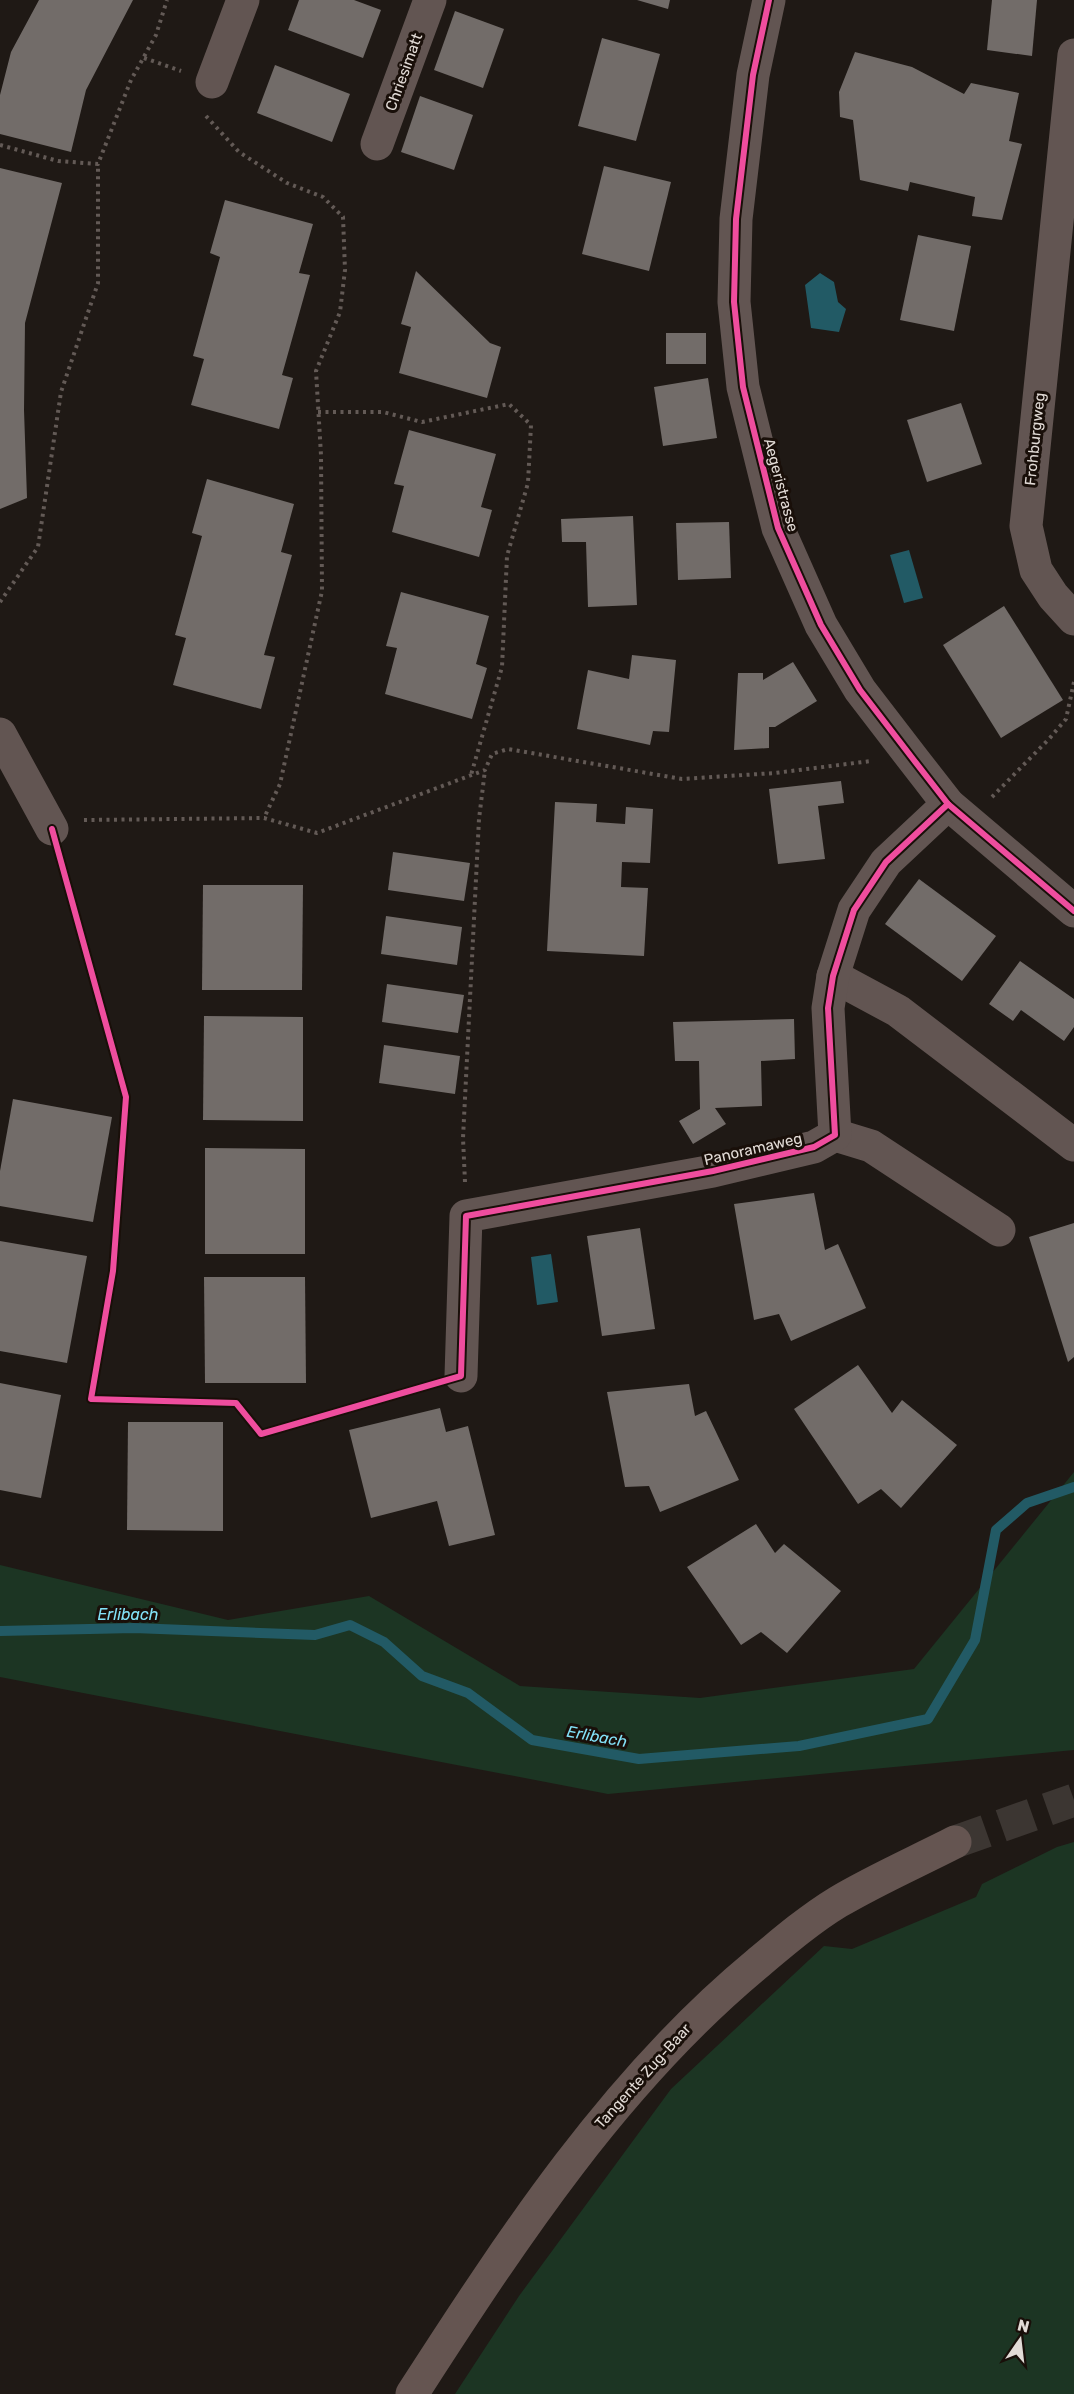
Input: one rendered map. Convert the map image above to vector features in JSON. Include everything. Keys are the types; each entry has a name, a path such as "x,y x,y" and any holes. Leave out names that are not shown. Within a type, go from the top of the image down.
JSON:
{"main road":[{"name":"Tangente Zug-Baar","path":"412,2394 458,2323 585,2141 648,2068 714,1999 775,1949 837,1903 955,1842"}],"street":[{"path":"212,82 243,0"},
{"name":"Chriesimatt","path":"377,144 430,0"},
{"name":"Aegeristrasse","path":"769,0 753,75 736,219 734,302 743,387 778,528 821,625 861,690 948,804 1074,911"},
{"name":"Frohburgweg","path":"1074,55 1064,246 1026,526 1036,570 1053,596 1074,619"},
{"path":"0,735 52,829"},
{"path":"948,804 886,862 854,910 833,976 828,1008 835,1135 871,1146 999,1230"},
{"path":"833,976 898,1011 1074,1145"},
{"name":"Panoramaweg","path":"466,1216 712,1171 814,1147 835,1135"},
{"path":"461,1376 466,1216"}],"path":[{"path":"0,602 38,547 61,392 98,283 98,164 131,80 156,35 167,0"},
{"path":"212,82 206,117 239,152 287,183 323,197 343,217 345,270 340,312 316,371 322,591 280,784 264,818"},
{"path":"0,145 58,161 98,164"},
{"path":"318,412 382,412 422,422 508,404 531,425 528,483 507,556 502,667 471,775"},
{"path":"985,804 1066,719 1074,682"},
{"path":"466,1216 463,1138 479,819 485,770 492,754 508,749 682,779 775,773 880,760"},
{"path":"52,829 86,819 264,818 317,833 485,770"}],"green space":[{"path":"1074,1472 1074,1750 608,1794 0,1677 0,1565 228,1620 369,1596 520,1686 700,1698 914,1669"},
{"path":"1074,1842 1074,2394 455,2394 519,2296 671,2089 824,1946 852,1949 976,1897 982,1884 1057,1847"}],"water":[{"path":"820,273 834,282 838,302 846,309 839,332 811,328 805,285"},
{"path":"909,550 923,598 904,603 890,555"},
{"path":"551,1254 558,1302 537,1305 531,1257"}],"building":[{"path":"39,0 133,0 86,90 71,152 0,134 0,95 11,52"},
{"path":"299,0 354,0 381,10 363,58 288,30"},
{"path":"637,0 670,0 668,9"},
{"path":"992,0 1037,0 1032,56 987,50"},
{"path":"455,11 504,29 483,88 434,70"},
{"path":"602,38 660,54 636,141 578,126"},
{"path":"855,52 912,67 964,94 971,83 1019,93 1009,141 1022,144 1002,220 972,216 975,197 910,182 908,191 860,180 853,120 840,117 839,92"},
{"path":"275,65 350,94 332,142 257,113"},
{"path":"420,96 473,115 454,170 401,152"},
{"path":"604,166 671,182 649,271 582,254"},
{"path":"0,168 62,183 25,323 24,410 27,498 0,509"},
{"path":"225,200 313,224 299,273 310,275 282,375 293,378 279,429 191,405 204,359 193,356 220,257 210,253"},
{"path":"918,235 971,246 954,331 900,320"},
{"path":"416,271 490,343 501,347 487,398 399,373 411,327 401,324"},
{"path":"666,333 706,333 706,364 666,364"},
{"path":"708,378 717,438 663,446 654,387"},
{"path":"961,403 982,464 927,482 907,420"},
{"path":"409,430 496,454 481,507 492,510 479,557 392,532 404,486 394,484"},
{"path":"207,479 294,504 281,552 292,555 264,655 275,657 261,709 173,685 186,638 175,635 202,536 192,533"},
{"path":"633,516 637,605 588,607 586,542 562,542 561,519"},
{"path":"729,522 731,578 678,580 676,523"},
{"path":"401,592 489,616 476,664 487,668 472,719 385,694 397,648 386,646"},
{"path":"1004,606 1063,700 1001,738 943,645"},
{"path":"632,655 676,660 669,732 653,731 650,745 577,729 588,670 629,679"},
{"path":"793,662 817,701 775,727 769,727 769,748 734,750 738,673 763,673 763,680"},
{"path":"841,781 844,803 818,806 825,859 778,864 769,789"},
{"path":"555,802 597,804 596,822 625,824 626,807 653,809 650,863 622,862 621,887 648,888 644,956 547,951"},
{"path":"393,852 470,863 464,901 388,890"},
{"path":"919,879 996,936 962,981 885,924"},
{"path":"203,885 303,885 302,990 202,990"},
{"path":"386,916 462,927 457,965 381,954"},
{"path":"1020,961 1074,999 1074,1027 1064,1041 1021,1010 1013,1021 989,1004"},
{"path":"387,984 464,995 458,1033 382,1022"},
{"path":"204,1016 303,1017 303,1121 203,1120"},
{"path":"794,1019 795,1059 761,1061 762,1106 715,1108 726,1124 693,1144 679,1121 700,1109 699,1061 675,1061 673,1022"},
{"path":"384,1045 460,1056 455,1094 379,1083"},
{"path":"13,1099 112,1117 93,1222 0,1206 0,1171"},
{"path":"205,1148 305,1149 305,1254 205,1254"},
{"path":"814,1193 825,1250 838,1244 866,1308 791,1341 779,1314 754,1320 734,1204"},
{"path":"1074,1223 1074,1357 1068,1362 1029,1237"},
{"path":"640,1228 655,1329 602,1336 587,1236"},
{"path":"0,1241 87,1256 67,1363 0,1351"},
{"path":"204,1277 305,1277 306,1383 205,1383"},
{"path":"858,1365 892,1413 902,1400 957,1445 901,1508 881,1489 858,1504 794,1409"},
{"path":"0,1383 61,1395 41,1498 0,1490"},
{"path":"689,1384 695,1416 706,1411 739,1480 660,1512 649,1486 625,1487 607,1392"},
{"path":"440,1408 446,1432 468,1426 495,1535 449,1546 437,1501 371,1518 349,1430"},
{"path":"128,1422 223,1422 223,1531 127,1530"},
{"path":"756,1524 775,1553 784,1544 841,1591 787,1653 761,1632 741,1645 687,1567"}],"waterway":[{"name":"Erlibach","path":"0,1631 134,1628 315,1635 350,1625 384,1642 422,1676 468,1693 532,1740 639,1759 799,1746 928,1719 975,1640 996,1530 1027,1503 1074,1487"}],"tunnel":[{"path":"955,1842 1074,1800"}],"cycle path":[{"path":"769,0 753,75 736,219 734,302 743,387 778,528 821,625 860,690 913,759 948,804 1074,911"},
{"path":"52,829 126,1097 113,1271 91,1399 236,1403 261,1434 461,1376 466,1216 713,1171 814,1147 835,1135 828,1008 833,976 854,910 886,862 948,804"}]}
